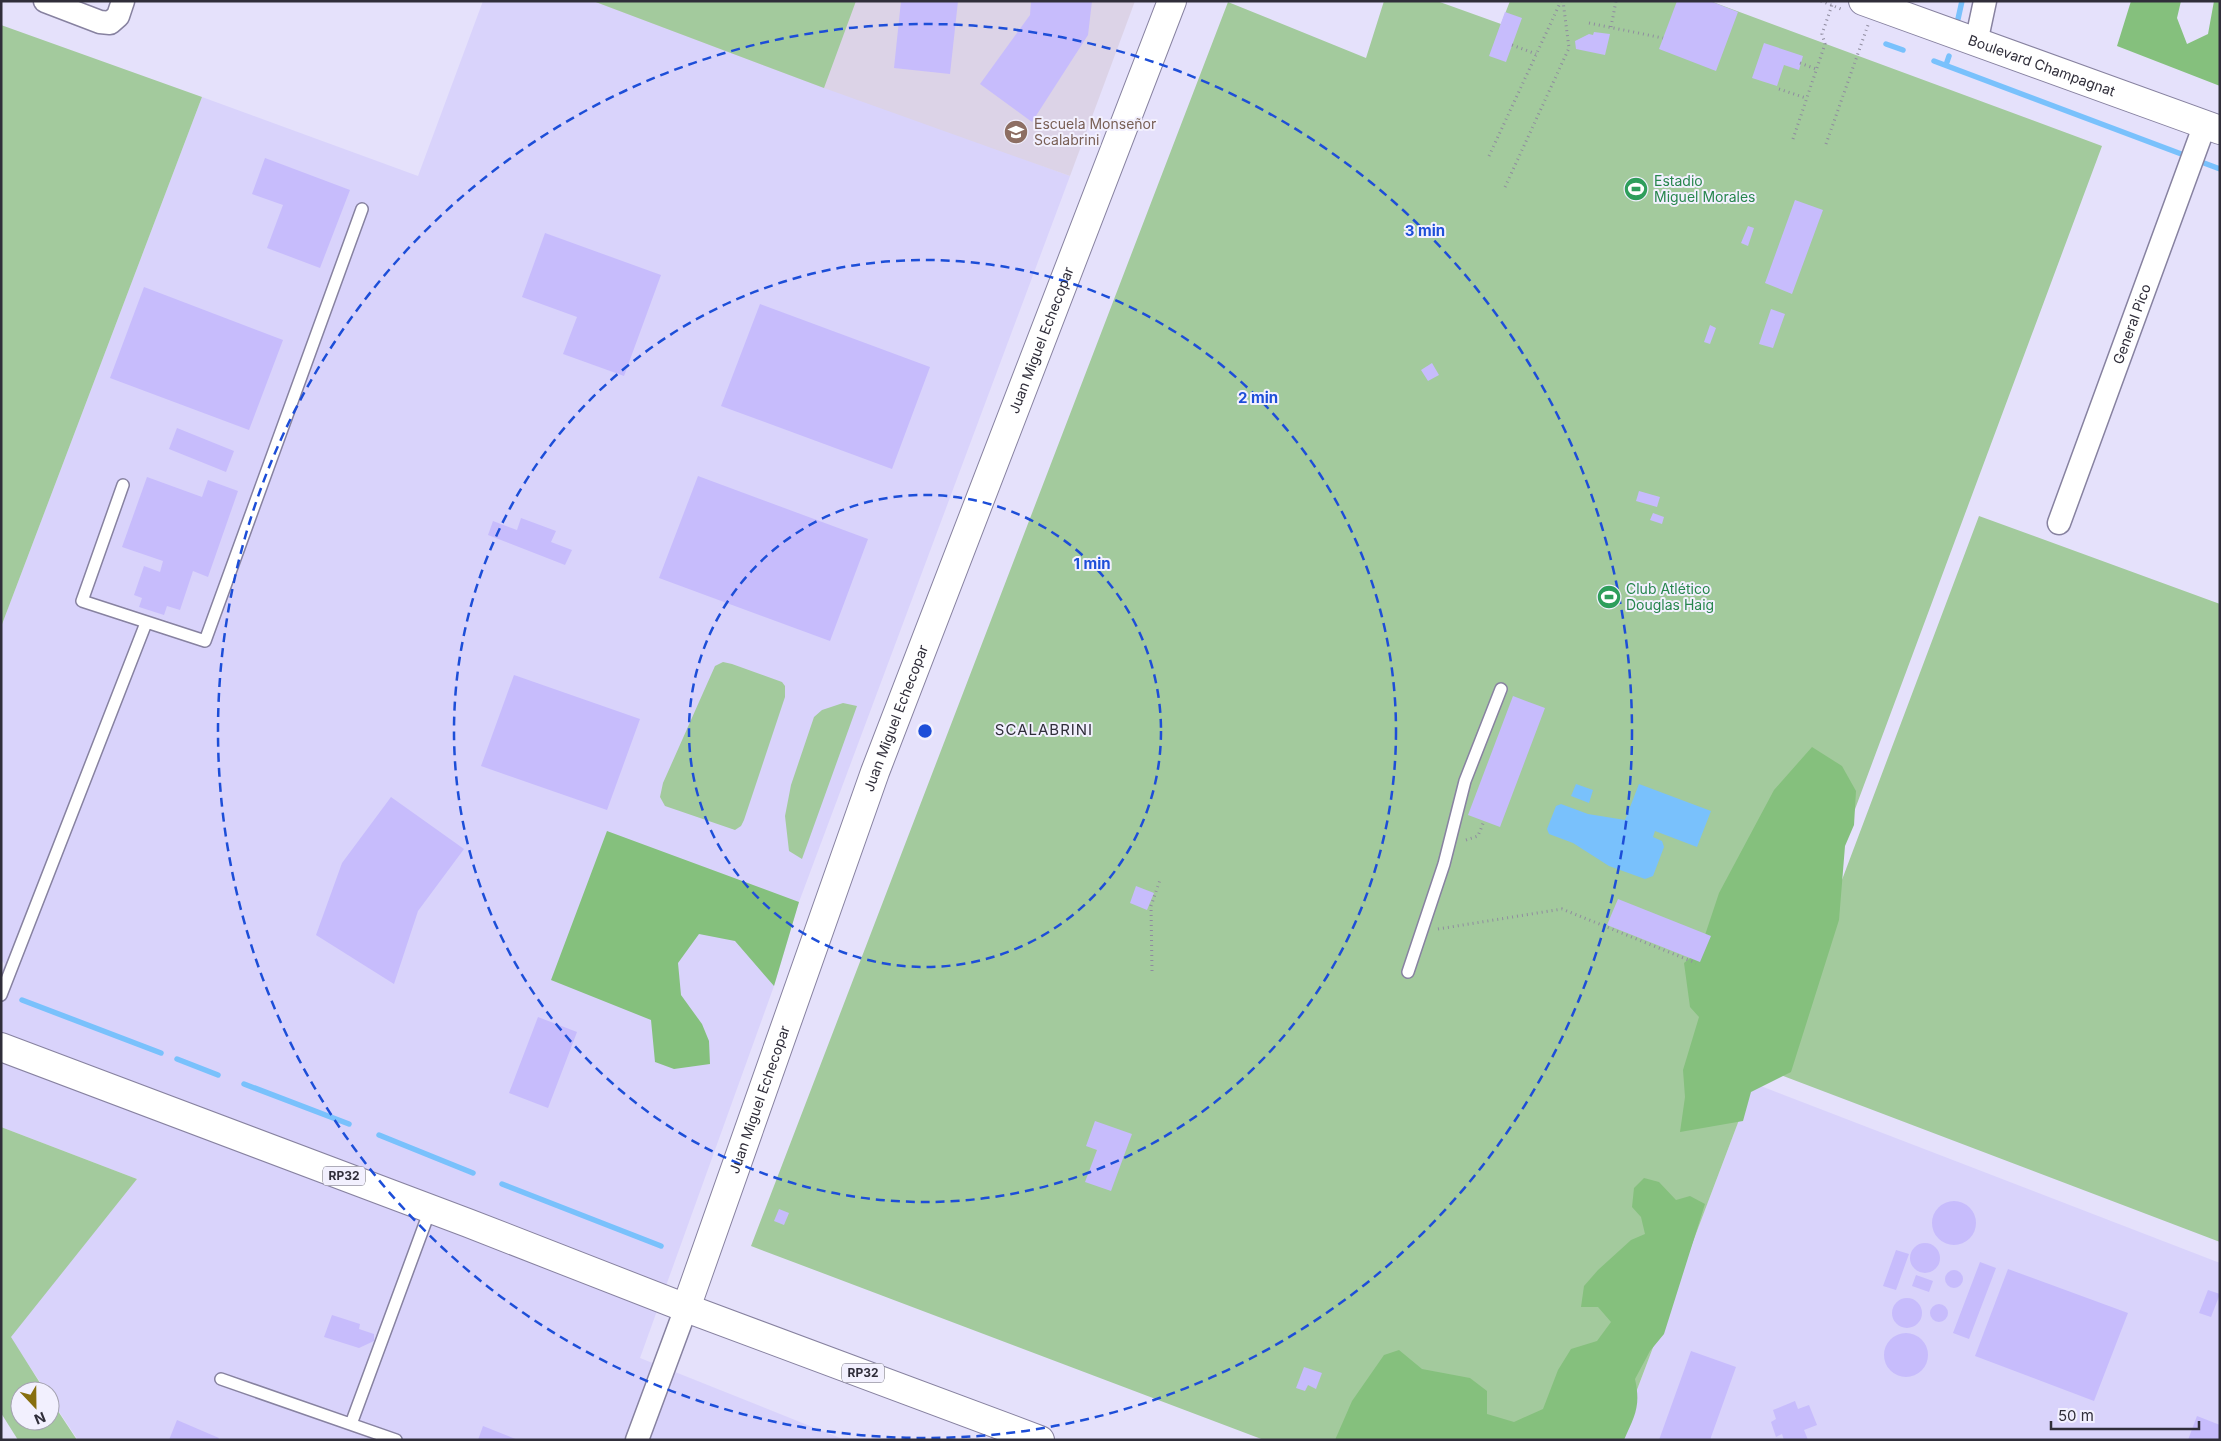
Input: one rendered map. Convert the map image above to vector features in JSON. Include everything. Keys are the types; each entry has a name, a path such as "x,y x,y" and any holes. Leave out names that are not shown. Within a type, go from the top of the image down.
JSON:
{"main road":[{"name":"Juan Miguel Echecopar","path":"686,1308 876,772 1172,1"},
{"name":"Boulevard Champagnat","path":"1869,4 1976,44 2212,127"},
{"name":"RP32","path":"1,1047 150,1102 686,1308 1040,1440"}],"street":[{"path":"45,1 100,22 110,23 118,16 123,1"},
{"path":"1976,44 1985,1"},
{"name":"General Pico","path":"2059,523 2212,127"},
{"name":"Juan Miguel Echecopar","path":"637,1440 686,1308"}],"lane":[{"path":"122,485 82,601 146,623 205,640 362,209"},
{"path":"1,996 146,623"},
{"path":"1408,972 1423,932 1449,845 1465,781 1501,688"},
{"path":"351,1424 430,1210"},
{"path":"221,1379 396,1440"}],"path":[{"path":"1489,156 1562,1"},
{"path":"1505,187 1569,48 1562,1"},
{"path":"1611,27 1616,1"},
{"path":"1826,144 1869,4"},
{"path":"1793,139 1825,44 1822,34 1832,5"},
{"path":"1589,23 1664,38"},
{"path":"1512,45 1536,54"},
{"path":"1800,63 1816,69"},
{"path":"1780,90 1806,98"},
{"path":"1449,845 1478,836 1484,821"},
{"path":"1152,971 1151,906 1160,880"},
{"path":"1423,932 1562,909 1696,963"}],"shaded area":[{"path":"483,1 595,1 1070,176 799,902 774,986 640,1358 845,1440 78,1440 60,1413 60,1381 39,1381 10,1337 137,1179 1,1127 1,973 5,964 1,960 1,627 202,97 418,176"},
{"name":"Escuela Monseñor Scalabrini","path":"593,1 1135,1 1070,176 824,88"},
{"path":"1753,1083 2220,1263 2220,1440 1618,1440"}],"green space":[{"path":"593,1 856,1 824,88"},
{"name":"Club Atlético Douglas Haig","path":"1384,1 1437,1 1501,24 1510,1 1710,1 2102,146 1618,1440 1264,1440 751,1246 1228,2 1366,58"},
{"path":"2131,1 2181,1 2177,18 2187,44 2208,34 2214,1 2220,1 2220,86 2117,46"},
{"path":"1,25 202,97 1,627"},
{"path":"1979,516 2220,604 2220,1242 1770,1071"},
{"path":"723,662 782,682 785,686 785,697 744,820 741,826 735,830 665,806 660,797 663,783 715,666"},
{"path":"843,703 857,706 802,859 789,851 785,816 791,785 814,717 822,710"},
{"path":"1812,747 1842,766 1856,791 1854,825 1845,846 1839,920 1791,1072 1751,1092 1743,1121 1680,1132 1685,1097 1683,1070 1699,1017 1690,1007 1684,963 1700,950 1719,893 1774,790"},
{"path":"607,831 799,902 774,986 735,941 699,934 678,963 681,995 702,1024 709,1041 710,1064 674,1069 655,1062 651,1020 551,980"},
{"path":"1,1127 137,1179 11,1337 39,1381 10,1381 10,1427 1,1413"},
{"path":"1644,1178 1659,1182 1676,1200 1690,1196 1705,1204 1664,1334 1650,1351 1635,1379 1637,1388 1636,1410 1624,1440 1335,1440 1352,1401 1384,1355 1399,1350 1422,1369 1470,1378 1487,1391 1487,1414 1514,1422 1543,1409 1558,1370 1571,1349 1597,1341 1611,1322 1598,1307 1581,1307 1584,1286 1598,1270 1631,1240 1645,1234 1641,1217 1632,1207 1634,1188"},
{"path":"60,1414 77,1440 18,1440 12,1431 60,1431"}],"water":[{"path":"1576,784 1593,790 1589,803 1571,796"},
{"path":"1639,784 1711,811 1697,847 1655,831 1653,837 1662,841 1664,847 1653,876 1645,879 1609,866 1573,843 1549,834 1547,829 1556,806 1561,804 1588,814 1625,820"}],"building":[{"path":"901,1 958,1 950,74 894,68"},
{"path":"1031,1 1092,1 1088,35 1032,122 980,84 1030,15"},
{"path":"1677,1 1710,1 1738,12 1716,71 1659,49"},
{"path":"1505,12 1522,18 1506,62 1489,56"},
{"path":"1594,32 1610,34 1605,55 1576,49 1575,41 1589,34 1593,35"},
{"path":"1764,43 1803,56 1799,70 1784,65 1777,86 1752,78"},
{"path":"265,158 350,190 320,268 267,248 283,205 252,194"},
{"path":"1795,200 1823,210 1792,294 1765,283"},
{"path":"1748,226 1754,228 1748,246 1741,243"},
{"path":"545,233 661,275 624,376 563,354 577,317 522,297"},
{"path":"144,287 283,340 249,430 110,378"},
{"path":"760,304 930,367 892,469 721,406"},
{"path":"1771,309 1785,314 1773,348 1759,344"},
{"path":"1710,325 1716,328 1710,344 1704,342"},
{"path":"1432,363 1439,375 1428,381 1421,370"},
{"path":"177,428 234,451 226,472 169,449"},
{"path":"698,476 868,539 830,641 659,578"},
{"path":"147,477 202,497 208,480 238,491 208,577 193,571 180,610 167,606 164,615 139,607 142,598 134,595 144,566 160,572 163,561 122,547"},
{"path":"1639,491 1660,497 1657,507 1636,501"},
{"path":"1653,513 1664,517 1662,524 1650,520"},
{"path":"521,518 556,531 551,542 572,550 565,565 488,535 493,521 517,530"},
{"path":"514,675 640,719 607,810 481,766"},
{"path":"1513,696 1545,708 1500,827 1468,815"},
{"path":"391,797 464,849 418,911 394,984 316,935 342,863"},
{"path":"1136,886 1154,893 1147,910 1130,903"},
{"path":"1618,899 1711,936 1700,962 1607,925"},
{"path":"538,1017 577,1032 548,1108 509,1093"},
{"path":"1095,1121 1132,1134 1111,1191 1085,1182 1097,1150 1086,1146"},
{"path":"1958,1201 1970,1207 1975,1214 1975,1232 1970,1239 1963,1244 1950,1245 1942,1242 1935,1235 1932,1219 1935,1211 1942,1204"},
{"path":"779,1209 789,1213 784,1225 774,1221"},
{"path":"1925,1243 1931,1244 1939,1252 1939,1264 1931,1272 1925,1273 1919,1272 1911,1264 1910,1258 1911,1252 1919,1244"},
{"path":"1896,1250 1909,1254 1896,1290 1883,1286"},
{"path":"1980,1262 1996,1268 1969,1339 1953,1333"},
{"path":"2008,1269 2128,1313 2094,1401 1975,1356"},
{"path":"1954,1270 1960,1273 1963,1279 1960,1285 1954,1288 1948,1285 1945,1279 1948,1273"},
{"path":"1916,1275 1933,1281 1929,1292 1912,1286"},
{"path":"2208,1290 2220,1294 2211,1317 2199,1313"},
{"path":"1907,1298 1913,1299 1921,1307 1921,1319 1913,1327 1907,1328 1901,1327 1893,1319 1892,1313 1893,1307 1901,1299"},
{"path":"1939,1304 1945,1307 1948,1313 1945,1319 1939,1322 1933,1319 1930,1313 1933,1307"},
{"path":"332,1315 360,1324 359,1329 374,1334 374,1341 359,1348 324,1337"},
{"path":"1910,1333 1922,1339 1927,1346 1927,1364 1922,1371 1915,1376 1902,1377 1894,1374 1887,1367 1884,1351 1887,1343 1894,1336"},
{"path":"1691,1351 1736,1367 1710,1440 1659,1440"},
{"path":"1304,1367 1322,1373 1316,1389 1308,1385 1305,1391 1296,1388"},
{"path":"1795,1401 1798,1409 1809,1405 1817,1425 1804,1430 1808,1440 1784,1440 1782,1434 1776,1437 1771,1422 1776,1419 1773,1410"},
{"path":"2197,1416 2220,1425 2220,1440 2188,1440"},
{"path":"177,1420 219,1438 218,1440 169,1440"},
{"path":"483,1426 518,1440 478,1440"}],"waterway":[{"path":"1958,19 1962,1"},
{"path":"1886,44 1903,50"},
{"path":"1946,65 1949,56"},
{"path":"1934,61 2184,155"},
{"path":"2204,163 2220,169"},
{"path":"22,1000 161,1053"},
{"path":"177,1059 218,1075"},
{"path":"244,1084 349,1124"},
{"path":"379,1135 473,1173"},
{"path":"502,1184 661,1246"}],"place":[{"name":"Escuela Monseñor Scalabrini","path":"1016,132"},
{"name":"Estadio Miguel Morales","path":"1636,189"},
{"name":"Club Atlético Douglas Haig","path":"1609,597"}],"district":[{"name":"SCALABRINI","path":"1044,730"}]}
